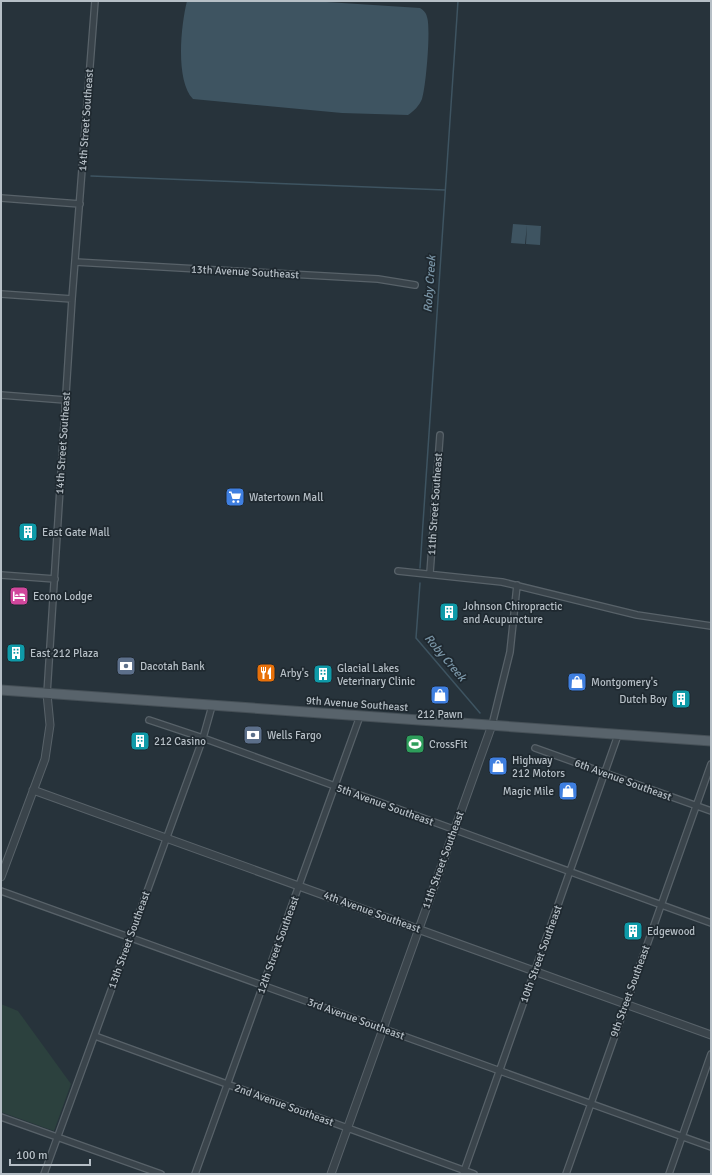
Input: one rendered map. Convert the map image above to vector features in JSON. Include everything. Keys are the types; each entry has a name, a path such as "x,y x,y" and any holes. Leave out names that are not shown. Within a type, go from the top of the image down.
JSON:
{"main road":[{"name":"9th Avenue Southeast","path":"1,690 711,741"}],"street":[{"name":"14th Street Southeast","path":"1,877 32,790 45,759 49,738 50,713 47,694 65,400 95,1"},
{"path":"1,198 80,204"},
{"name":"13th Avenue Southeast","path":"75,262 378,279 415,285"},
{"path":"1,294 72,299"},
{"path":"1,395 65,400"},
{"name":"11th Street Southeast","path":"430,573 440,435"},
{"path":"398,571 430,573 517,585 637,615 711,626"},
{"path":"1,575 55,579"},
{"name":"11th Street Southeast","path":"331,1174 453,830 492,726 510,652 517,585"},
{"name":"13th Street Southeast","path":"44,1174 203,738 212,706"},
{"name":"12th Street Southeast","path":"195,1174 360,716"},
{"name":"5th Avenue Southeast","path":"149,720 203,738 334,787 711,923"},
{"name":"10th Street Southeast","path":"463,1172 618,734"},
{"name":"6th Avenue Southeast","path":"535,748 711,811"},
{"name":"9th Street Southeast","path":"566,1174 711,764"},
{"name":"4th Avenue Southeast","path":"32,790 711,1035"},
{"name":"3rd Avenue Southeast","path":"1,891 711,1147"},
{"name":"2nd Avenue Southeast","path":"95,1036 463,1172 474,1174"},
{"path":"668,1174 711,1054"},
{"path":"1,1117 161,1174"}],"green space":[{"path":"1,1004 18,1011 71,1084 54,1131 1,1112"}],"water":[{"path":"187,1 311,1 420,8 427,15 428,23 426,71 422,99 416,108 408,115 342,113 193,99 187,90 184,79 181,52 183,24"},
{"path":"513,224 527,225 525,244 511,243"},
{"path":"527,225 541,226 540,245 526,244"}],"waterway":[{"name":"Roby Creek","path":"420,568 458,1"},
{"path":"91,176 445,190"},
{"name":"Roby Creek","path":"420,583 416,638 480,713"}],"place":[{"name":"Watertown Mall","path":"235,497"},
{"name":"East Gate Mall","path":"28,532"},
{"name":"Econo Lodge","path":"19,596"},
{"name":"Johnson Chiropractic and Acupuncture","path":"449,612"},
{"name":"East 212 Plaza","path":"16,653"},
{"name":"Dacotah Bank","path":"126,666"},
{"name":"Arby's","path":"266,673"},
{"name":"Glacial Lakes Veterinary Clinic","path":"323,674"},
{"name":"Montgomery's","path":"577,682"},
{"name":"212 Pawn","path":"440,695"},
{"name":"Dutch Boy","path":"681,699"},
{"name":"Wells Fargo","path":"253,735"},
{"name":"212 Casino","path":"140,741"},
{"name":"CrossFit","path":"415,744"},
{"name":"Highway 212 Motors","path":"498,766"},
{"name":"Magic Mile","path":"568,791"},
{"name":"Edgewood","path":"633,931"}]}
